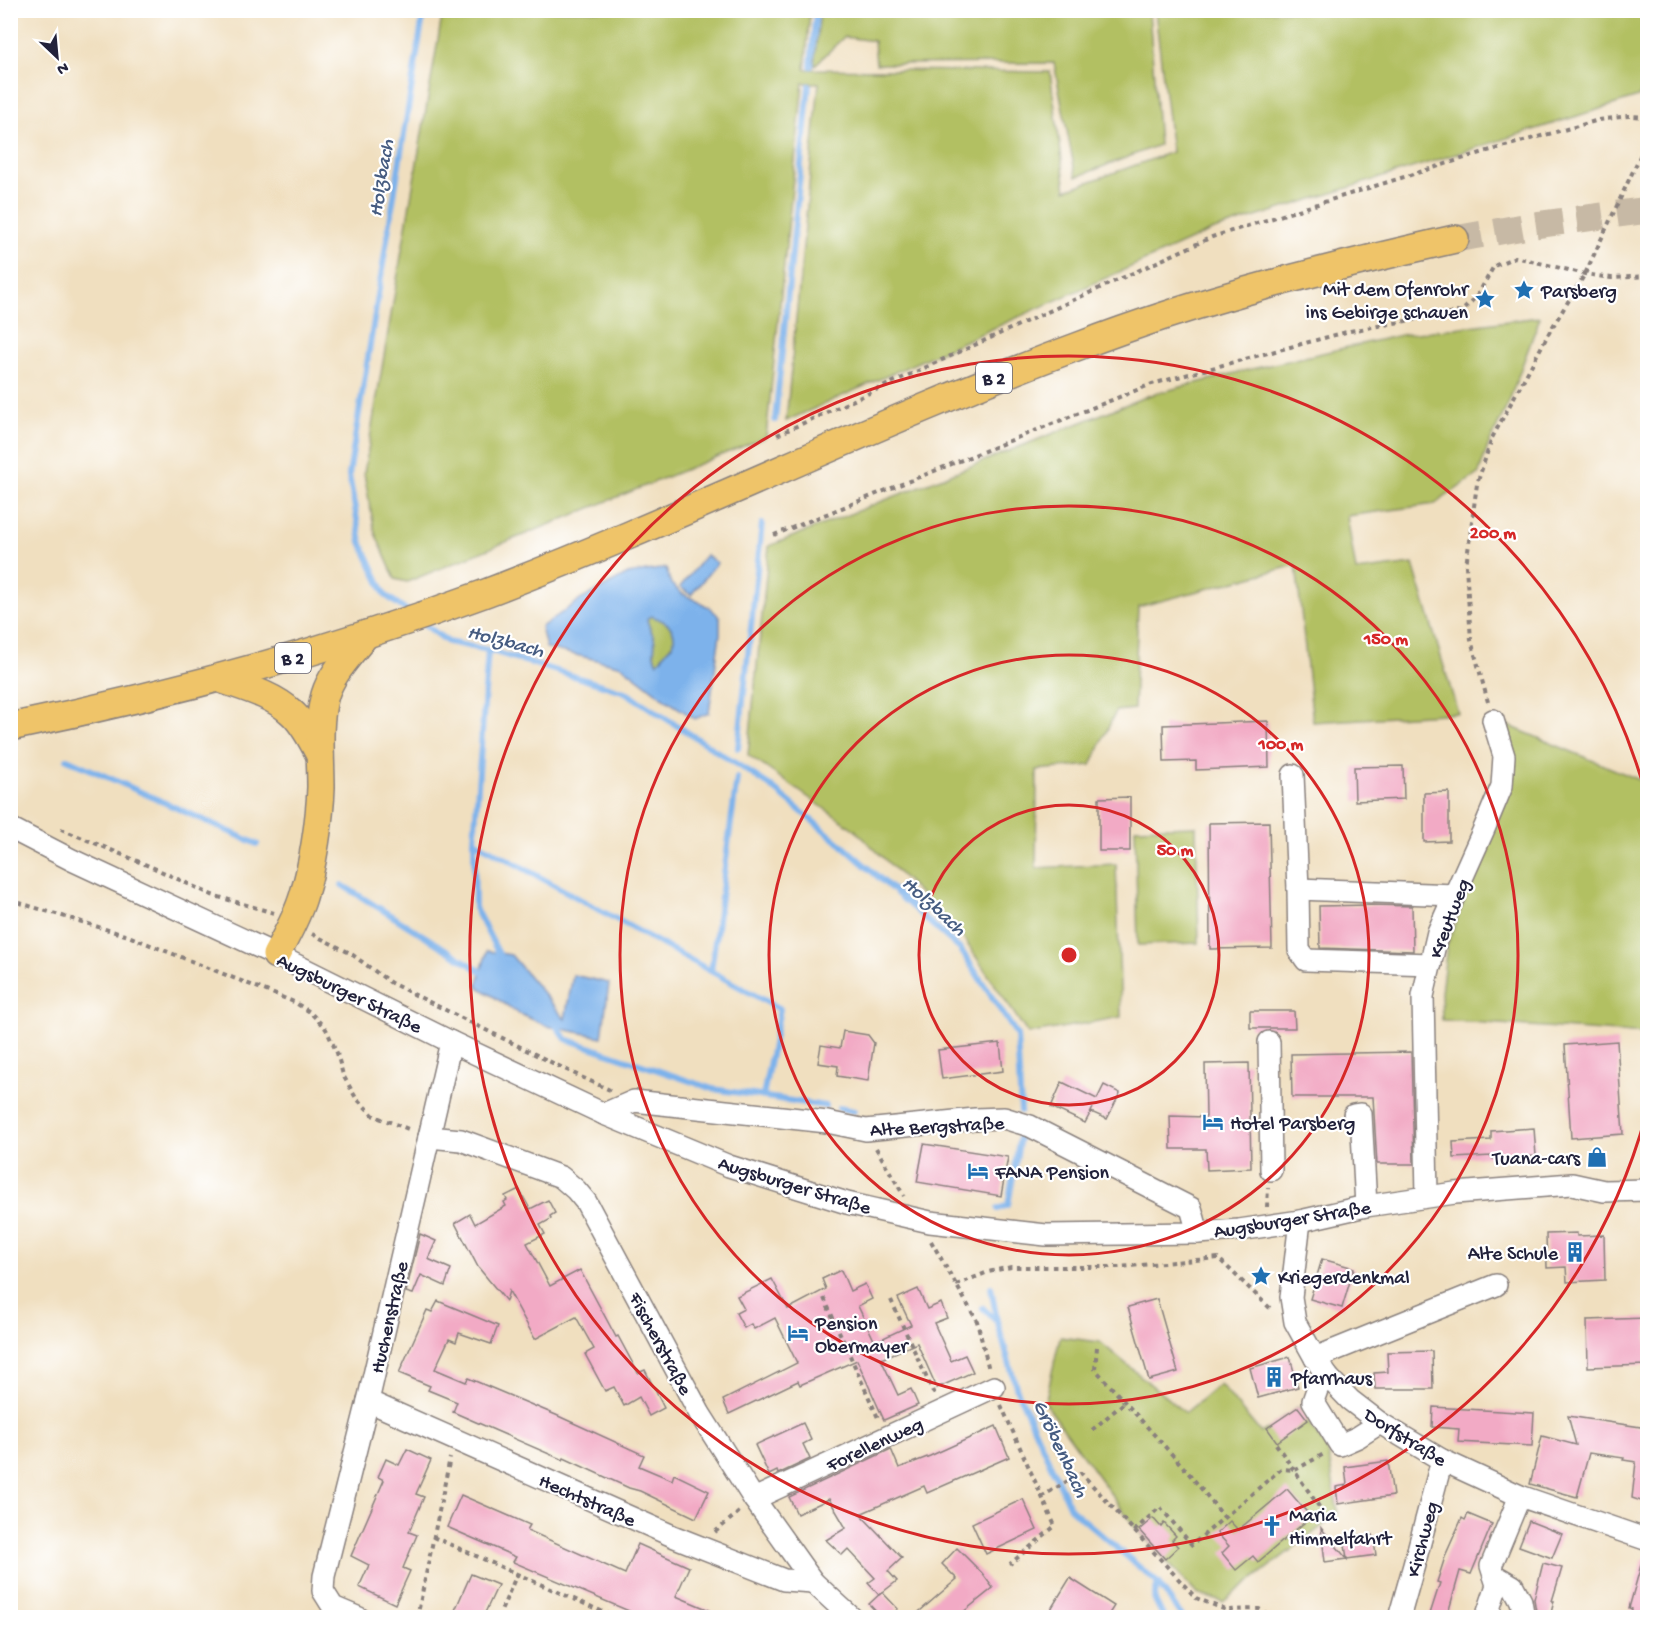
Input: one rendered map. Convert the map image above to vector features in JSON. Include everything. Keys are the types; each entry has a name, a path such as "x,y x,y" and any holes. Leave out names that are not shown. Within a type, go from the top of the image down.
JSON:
{"main road":[{"name":"B 2","path":"10,727 105,707 218,678 377,631 481,595 583,555 1002,375 1083,344 1173,312 1255,288 1352,262 1455,239"},
{"path":"276,955 304,896 318,822 325,695 337,672 377,631"},
{"path":"218,678 271,698 292,712 306,730 320,755"}],"street":[{"name":"Kreutweg","path":"1428,1196 1423,996 1438,932 1502,786 1504,756 1493,720"},
{"path":"1293,775 1299,950 1305,960 1431,964"},
{"name":"Augsburger Straße","path":"10,828 72,860 276,955 451,1042 604,1114 729,1166 847,1203 930,1222 1046,1236 1198,1233 1239,1230 1300,1221 1366,1206 1455,1193 1572,1185 1604,1191 1647,1190"},
{"path":"1298,889 1455,895"},
{"name":"Huchenstraße","path":"359,1617 333,1606 324,1591 324,1576 368,1401 451,1042"},
{"path":"1269,1042 1275,1117 1271,1170"},
{"name":"Alte Bergstraße","path":"604,1114 634,1101 827,1122 866,1130 1004,1118 1030,1126 1191,1208 1198,1233"},
{"path":"1354,1115 1361,1114 1359,1166 1366,1206"},
{"name":"Fischerstraße","path":"429,1137 461,1140 561,1177 576,1190 586,1202 700,1414 754,1499 813,1582 852,1617"},
{"name":"Dorfstraße","path":"1300,1221 1290,1297 1295,1322 1328,1377 1350,1400 1380,1423 1442,1460 1520,1496 1647,1540"},
{"path":"1315,1358 1496,1285"},
{"path":"1328,1377 1318,1387 1312,1401 1340,1445 1380,1423"},
{"name":"Forellenweg","path":"754,1499 994,1387"},
{"name":"Hechtstraße","path":"368,1401 698,1546 784,1580 813,1582"},
{"name":"Kirchweg","path":"1399,1617 1442,1460"},
{"path":"1486,1617 1497,1585 1491,1566 1520,1496"},
{"path":"1494,1575 1513,1586 1521,1601 1524,1617"}],"path":[{"path":"777,435 1212,237 1473,155 1587,123 1628,116 1647,117"},
{"path":"1493,720 1471,640 1466,566 1477,484 1492,438 1585,273 1647,139"},
{"path":"774,535 1152,384 1350,331 1462,311 1477,296 1494,266 1515,257 1611,278 1647,276"},
{"path":"58,828 212,895 272,913 350,953 391,983 579,1077 634,1101"},
{"path":"10,900 128,936 294,1002 310,1012 326,1029 337,1053 343,1075 356,1098 374,1116 429,1137"},
{"path":"866,1130 908,1202"},
{"path":"1267,1191 1267,1204"},
{"path":"930,1240 956,1285 988,1272 1011,1267 1119,1267 1218,1258"},
{"path":"824,1298 887,1437"},
{"path":"891,1300 941,1411"},
{"path":"1097,1347 1095,1369 1186,1470 1224,1517"},
{"path":"1092,1430 1125,1402"},
{"path":"417,1617 454,1440"},
{"path":"1276,1444 1320,1508"},
{"path":"1134,1531 1160,1507 1192,1545 1281,1469 1294,1470 1340,1445"},
{"path":"1010,1564 1055,1526 1041,1497 1081,1473 1196,1598 1226,1610 1259,1609 1275,1617"},
{"path":"698,1546 754,1499"},
{"path":"433,1537 616,1617"},
{"path":"498,1617 517,1574"}],"green space":[{"path":"443,10 810,11 805,69 1050,72 1066,190 1172,152 1155,11 1647,11 1647,84 1638,97 1211,231 786,421 819,83 803,83 766,437 407,582 395,579 375,533 364,473"},
{"path":"820,11 1149,11 1159,145 1076,177 1054,63 876,64 874,41 844,37 814,66"},
{"path":"1540,317 1508,404 1488,446 1479,473 1435,504 1347,516 1356,571 1413,564 1458,713 1313,722 1296,565 1138,607 1134,709 1116,711 1091,765 1037,770 1036,868 1116,864 1121,1017 1028,1034 960,933 855,830 748,755 769,546 1150,395 1401,335"},
{"path":"651,616 659,618 673,629 674,633 673,644 657,663 654,655 654,638 647,619"},
{"path":"1500,722 1647,783 1647,1034 1442,1020 1441,993 1447,945 1508,790"},
{"path":"1196,826 1199,943 1138,945 1135,828"},
{"path":"1060,1337 1100,1342 1185,1413 1220,1384 1261,1433 1298,1407 1328,1451 1338,1514 1223,1602 1197,1594 1134,1526 1045,1403"}],"water":[{"path":"706,555 717,563 691,595 680,587"},
{"path":"666,568 671,584 683,594 709,607 720,617 720,634 709,713 695,719 622,666 546,648 541,627 582,599 628,574","holes":["651,616 670,626 674,634 673,645 657,663 654,656 654,638 647,619"]},
{"path":"487,951 511,955 565,1019 573,975 609,983 602,1037 547,1026 520,1014 477,986"}],"building":[{"path":"1268,721 1269,767 1196,770 1196,761 1164,762 1163,725"},
{"path":"1403,766 1404,799 1355,801 1354,767"},
{"path":"1449,792 1449,841 1424,842 1424,793"},
{"path":"1130,797 1130,851 1099,851 1099,798"},
{"path":"1269,822 1272,948 1210,949 1209,823"},
{"path":"1319,906 1412,906 1413,951 1320,948"},
{"path":"1250,1011 1294,1011 1295,1028 1250,1028"},
{"path":"843,1031 868,1035 874,1043 868,1081 837,1076 838,1066 818,1063 821,1045 840,1048"},
{"path":"1617,1041 1623,1134 1571,1138 1565,1045"},
{"path":"1000,1043 1003,1071 942,1079 938,1050"},
{"path":"1411,1052 1414,1164 1377,1164 1373,1097 1292,1097 1291,1054"},
{"path":"1249,1063 1251,1168 1207,1170 1206,1149 1171,1149 1170,1116 1206,1117 1205,1064"},
{"path":"1062,1082 1097,1099 1104,1085 1120,1093 1107,1119 1091,1112 1093,1108 1085,1123 1051,1107"},
{"path":"1534,1128 1536,1156 1493,1159 1492,1156 1454,1158 1453,1142 1491,1140 1491,1131"},
{"path":"924,1144 1008,1157 1001,1196 917,1182"},
{"path":"519,1189 530,1209 548,1200 555,1213 550,1216 551,1219 540,1225 545,1234 527,1243 550,1286 580,1270 616,1337 618,1336 638,1373 645,1370 664,1408 649,1416 639,1397 624,1406 614,1387 605,1391 585,1354 594,1349 576,1317 535,1339 509,1291 506,1301 478,1267 455,1223 470,1214 475,1224 506,1206 505,1196"},
{"name":"Alte Schule","path":"1577,1233 1577,1236 1604,1235 1605,1280 1567,1282 1566,1267 1547,1268 1546,1234"},
{"path":"420,1234 436,1241 428,1259 451,1269 445,1286 421,1275 413,1294 406,1292"},
{"path":"1322,1259 1354,1268 1342,1308 1310,1299"},
{"path":"841,1270 850,1291 865,1284 872,1299 858,1306 875,1342 911,1325 898,1298 918,1289 927,1309 941,1303 947,1318 934,1323 951,1361 965,1355 973,1372 937,1388 917,1343 881,1359 898,1395 911,1389 918,1405 884,1420 857,1360 800,1385 798,1381 729,1414 723,1400 797,1363 775,1318 754,1329 751,1324 744,1328 736,1313 744,1309 737,1296 772,1279 788,1309 826,1289 822,1279"},
{"path":"1157,1299 1178,1372 1149,1380 1128,1307"},
{"path":"438,1301 498,1326 491,1344 459,1333 456,1342 449,1339 435,1369 466,1382 468,1378 556,1415 644,1455 639,1466 672,1480 674,1474 709,1491 696,1518 640,1491 453,1412 457,1402 428,1390 430,1386 399,1373 427,1310 432,1312"},
{"path":"1647,1318 1647,1365 1588,1367 1587,1320"},
{"path":"1432,1351 1433,1389 1375,1389 1374,1373 1388,1372 1387,1352"},
{"name":"Pfarrhaus","path":"1290,1357 1298,1387 1258,1398 1250,1368"},
{"path":"1298,1407 1308,1420 1277,1442 1267,1428"},
{"path":"1433,1407 1534,1413 1532,1446 1458,1442 1459,1429 1432,1427"},
{"path":"1568,1416 1647,1428 1647,1503 1632,1498 1636,1462 1623,1460 1624,1458 1589,1453 1577,1497 1530,1484 1542,1436 1576,1445"},
{"path":"803,1423 811,1440 803,1444 810,1459 778,1474 777,1471 769,1475 755,1445"},
{"path":"996,1426 1009,1457 927,1493 924,1486 860,1514 902,1558 888,1571 897,1581 879,1595 868,1583 875,1578 848,1549 842,1555 826,1540 846,1528 829,1499 797,1514 789,1497 891,1449 899,1468"},
{"path":"407,1449 431,1460 416,1494 424,1497 409,1532 417,1535 403,1568 410,1571 395,1604 359,1587 369,1565 351,1556 384,1480 378,1477 386,1459 399,1465"},
{"path":"1388,1461 1393,1496 1338,1504 1336,1487 1347,1485 1345,1467"},
{"name":"Maria Himmelfahrt","path":"1287,1489 1311,1517 1258,1562 1253,1556 1236,1570 1222,1553 1229,1546 1217,1533 1230,1521 1238,1530"},
{"path":"461,1495 530,1525 527,1530 625,1574 638,1544 689,1567 676,1596 726,1617 643,1617 513,1562 516,1557 447,1527"},
{"path":"1023,1499 1037,1530 986,1554 972,1523"},
{"path":"1468,1514 1492,1524 1471,1574 1460,1571 1447,1617 1429,1617 1446,1554 1462,1518 1465,1520"},
{"path":"1153,1518 1161,1527 1164,1523 1176,1536 1172,1540 1178,1547 1165,1559 1139,1530"},
{"path":"1529,1521 1562,1534 1552,1558 1519,1546"},
{"path":"1321,1528 1347,1559 1325,1562"},
{"path":"1373,1535 1376,1555 1347,1559 1344,1538"},
{"path":"957,1548 982,1573 993,1588 957,1617 913,1617 957,1579 942,1564"},
{"path":"1643,1558 1647,1559 1647,1617 1630,1617 1632,1609 1629,1608"},
{"path":"1543,1563 1562,1568 1552,1601 1554,1601 1550,1617 1537,1617 1534,1599"},
{"path":"471,1574 498,1585 483,1617 452,1617"},
{"path":"1070,1578 1114,1606 1107,1617 1046,1617"},
{"path":"882,1592 898,1609 888,1617 881,1617 869,1604"}],"waterway":[{"name":"Holzbach","path":"409,612 385,595 361,542 349,475 424,10"},
{"path":"811,66 816,10"},
{"path":"775,420 809,86"},
{"path":"738,748 762,524"},
{"name":"Holzbach","path":"424,624 448,642 488,650 625,692 769,785 842,845 961,950 1017,1035 1021,1111"},
{"path":"488,650 474,841 475,908 502,960"},
{"path":"67,759 257,844"},
{"path":"711,971 737,778"},
{"path":"474,841 780,1009 763,1096"},
{"path":"342,885 487,975"},
{"path":"554,1023 566,1039 713,1089 825,1106"},
{"path":"839,1108 854,1111"},
{"name":"Holzbach","path":"998,1209 1008,1205 1020,1137"},
{"name":"Gröbenbach","path":"991,1287 997,1321 1017,1390 1070,1508 1158,1583 1183,1618"},
{"path":"983,1308 996,1321"},
{"path":"1158,1583 1154,1598 1164,1618"}],"tunnel":[{"path":"1455,239 1535,225 1648,210"}],"place":[{"name":"Parsberg","path":"1524,290"},
{"name":"Mit dem Ofenrohr ins Gebirge schauen","path":"1485,299"},
{"name":"Hotel Parsberg","path":"1213,1122"},
{"name":"Tuana-cars","path":"1597,1157"},
{"name":"FANA Pension","path":"978,1171"},
{"name":"Alte Schule","path":"1575,1252"},
{"name":"Kriegerdenkmal","path":"1261,1276"},
{"name":"Pension Obermayer","path":"798,1333"},
{"name":"Pfarrhaus","path":"1274,1377"},
{"name":"Maria Himmelfahrt","path":"1272,1526"}]}
